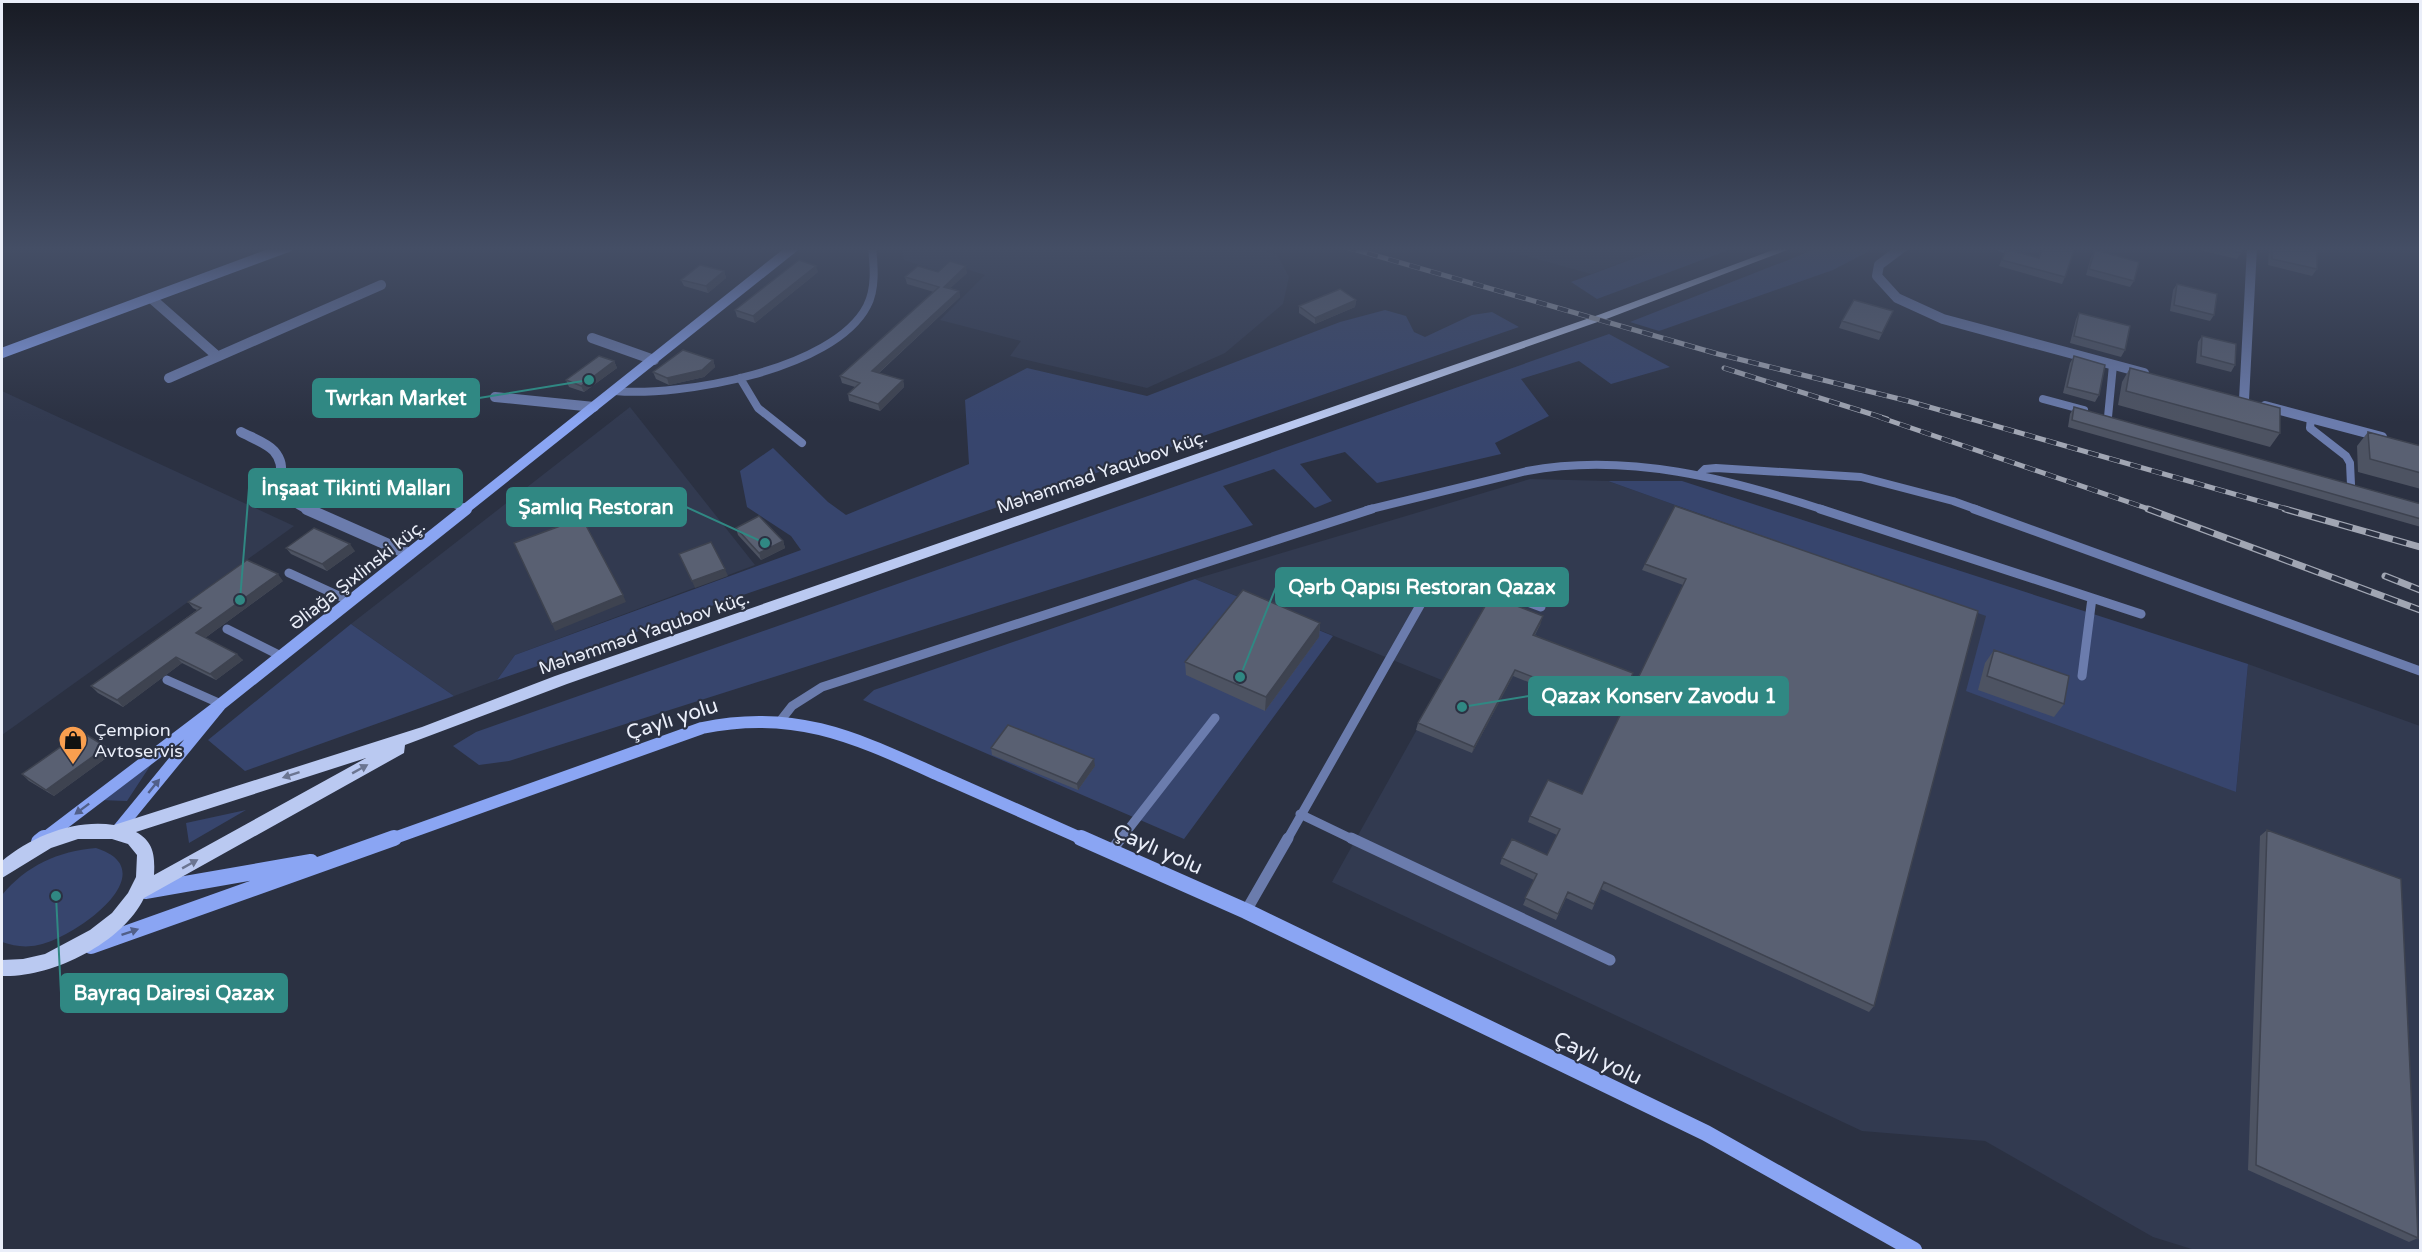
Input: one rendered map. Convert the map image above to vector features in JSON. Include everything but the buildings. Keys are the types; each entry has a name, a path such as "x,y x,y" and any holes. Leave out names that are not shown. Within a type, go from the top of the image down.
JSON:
{"main road":[{"name":"Məhəmməd Yaqubov küç.","path":"427,732 561,680 1633,305"},
{"path":"117,831 427,732"},
{"path":"139,892 427,732"},
{"path":"2,981 35,965 67,954 96,937 122,915 139,892 147,870 146,852 135,838 117,831 92,830 63,836 34,849 3,870"},
{"path":"2,968 35,965"}],"street":[{"path":"2,353 131,305"},
{"path":"159,305 217,356"},
{"path":"169,378 334,305"},
{"name":"Əliağa Şıxlinski küç.","path":"220,704 722,305"},
{"path":"1908,305 1943,319 2156,377"},
{"path":"2244,400 2249,305"},
{"path":"592,338 654,360"},
{"path":"2233,397 2388,439"},
{"path":"495,398 594,407"},
{"path":"241,432 274,451 279,463 282,491 292,502 409,554"},
{"path":"117,831 220,704"},
{"path":"3,870 220,704"},
{"name":"Çaylı yolu","path":"348,856 702,728 743,720 781,720 805,724 860,740 1112,850 1245,912 1706,1133 1914,1251"},
{"path":"139,892 348,856"},
{"path":"35,965 348,856"}],"lane":[{"path":"615,391 671,392 740,378 789,362 840,335 867,305"},
{"path":"2108,417 2113,365"},
{"path":"740,378 748,398 760,412 802,443"},
{"path":"2043,399 2119,421"},
{"path":"2311,418 2310,428 2344,453 2349,460 2351,485"},
{"path":"781,720 792,706 822,687 1389,503 1553,466 1630,467 1699,475 1757,488 2141,614"},
{"path":"1699,475 1705,469 1728,468 1861,477 1904,487 1953,501 2421,671"},
{"path":"2340,482 2361,488"},
{"path":"415,488 466,508"},
{"path":"289,573 350,601"},
{"path":"1245,912 1431,586 1443,575 1457,576 1541,607"},
{"path":"2082,676 2092,598"},
{"path":"227,629 281,656"},
{"path":"167,680 220,704"},
{"path":"1112,850 1215,718"},
{"path":"1300,814 1610,960"}],"shaded area":[{"path":"955,305 1281,305 1225,353 1147,388 1010,356 1021,341 940,320"},
{"path":"1672,305 1732,305 1659,331 1630,322"},
{"path":"1385,310 1406,316 1414,332 1425,337 1472,315 1492,312 1519,327 497,680 515,655 801,550 791,536 747,507 740,471 773,448 828,502 846,515 969,464 965,400 1027,368 1147,396 1340,322"},
{"path":"1609,334 1670,367 1611,384 1579,361 1521,379 1549,416 1495,443 1501,454 1377,483 1345,452 1300,464 1332,501 1315,508 1274,469 1223,486 1253,525 509,761 479,765 453,746 476,732"},
{"path":"2,391 294,526 2,735"},
{"path":"630,407 755,565 515,655 497,680 454,696 351,624"},
{"path":"1530,479 1608,481 1987,616 2236,792 2248,664 2420,726 2420,1250 2195,1250 2153,1237 1985,1141 1862,1131 1332,882 1444,681 1195,579"},
{"path":"1608,481 1682,481 2248,664 2236,792 1966,691 1986,616"},
{"path":"1195,579 1333,636 1184,839 863,700 874,690"},
{"path":"351,624 454,696 245,771 208,740"},
{"path":"154,760 127,801 100,800"},
{"path":"246,810 189,843 186,823"},
{"path":"96,848 116,858 123,872 119,887 108,903 92,917 54,940 29,946 2,942 2,895 11,885 32,868 44,862 69,853"}],"railway":[{"path":"1549,305 1718,354 1908,401 2290,510"},
{"path":"1724,368 1887,419"},
{"path":"1879,417 2152,510"},
{"path":"2148,509 2420,610"},
{"path":"2285,509 2420,547"},
{"path":"2385,576 2420,590"}],"place":[{"name":"Twrkan Market","path":"589,380"},
{"name":"Şamlıq Restoran","path":"765,543"},
{"name":"İnşaat Tikinti Malları","path":"240,600"},
{"name":"Qərb Qapısı Restoran Qazax","path":"1240,677"},
{"name":"Qazax Konserv Zavodu 1","path":"1462,707"},
{"name":"Çempion Avtoservis","path":"73,766"},
{"name":"Bayraq Dairəsi Qazax","path":"56,896"}]}
